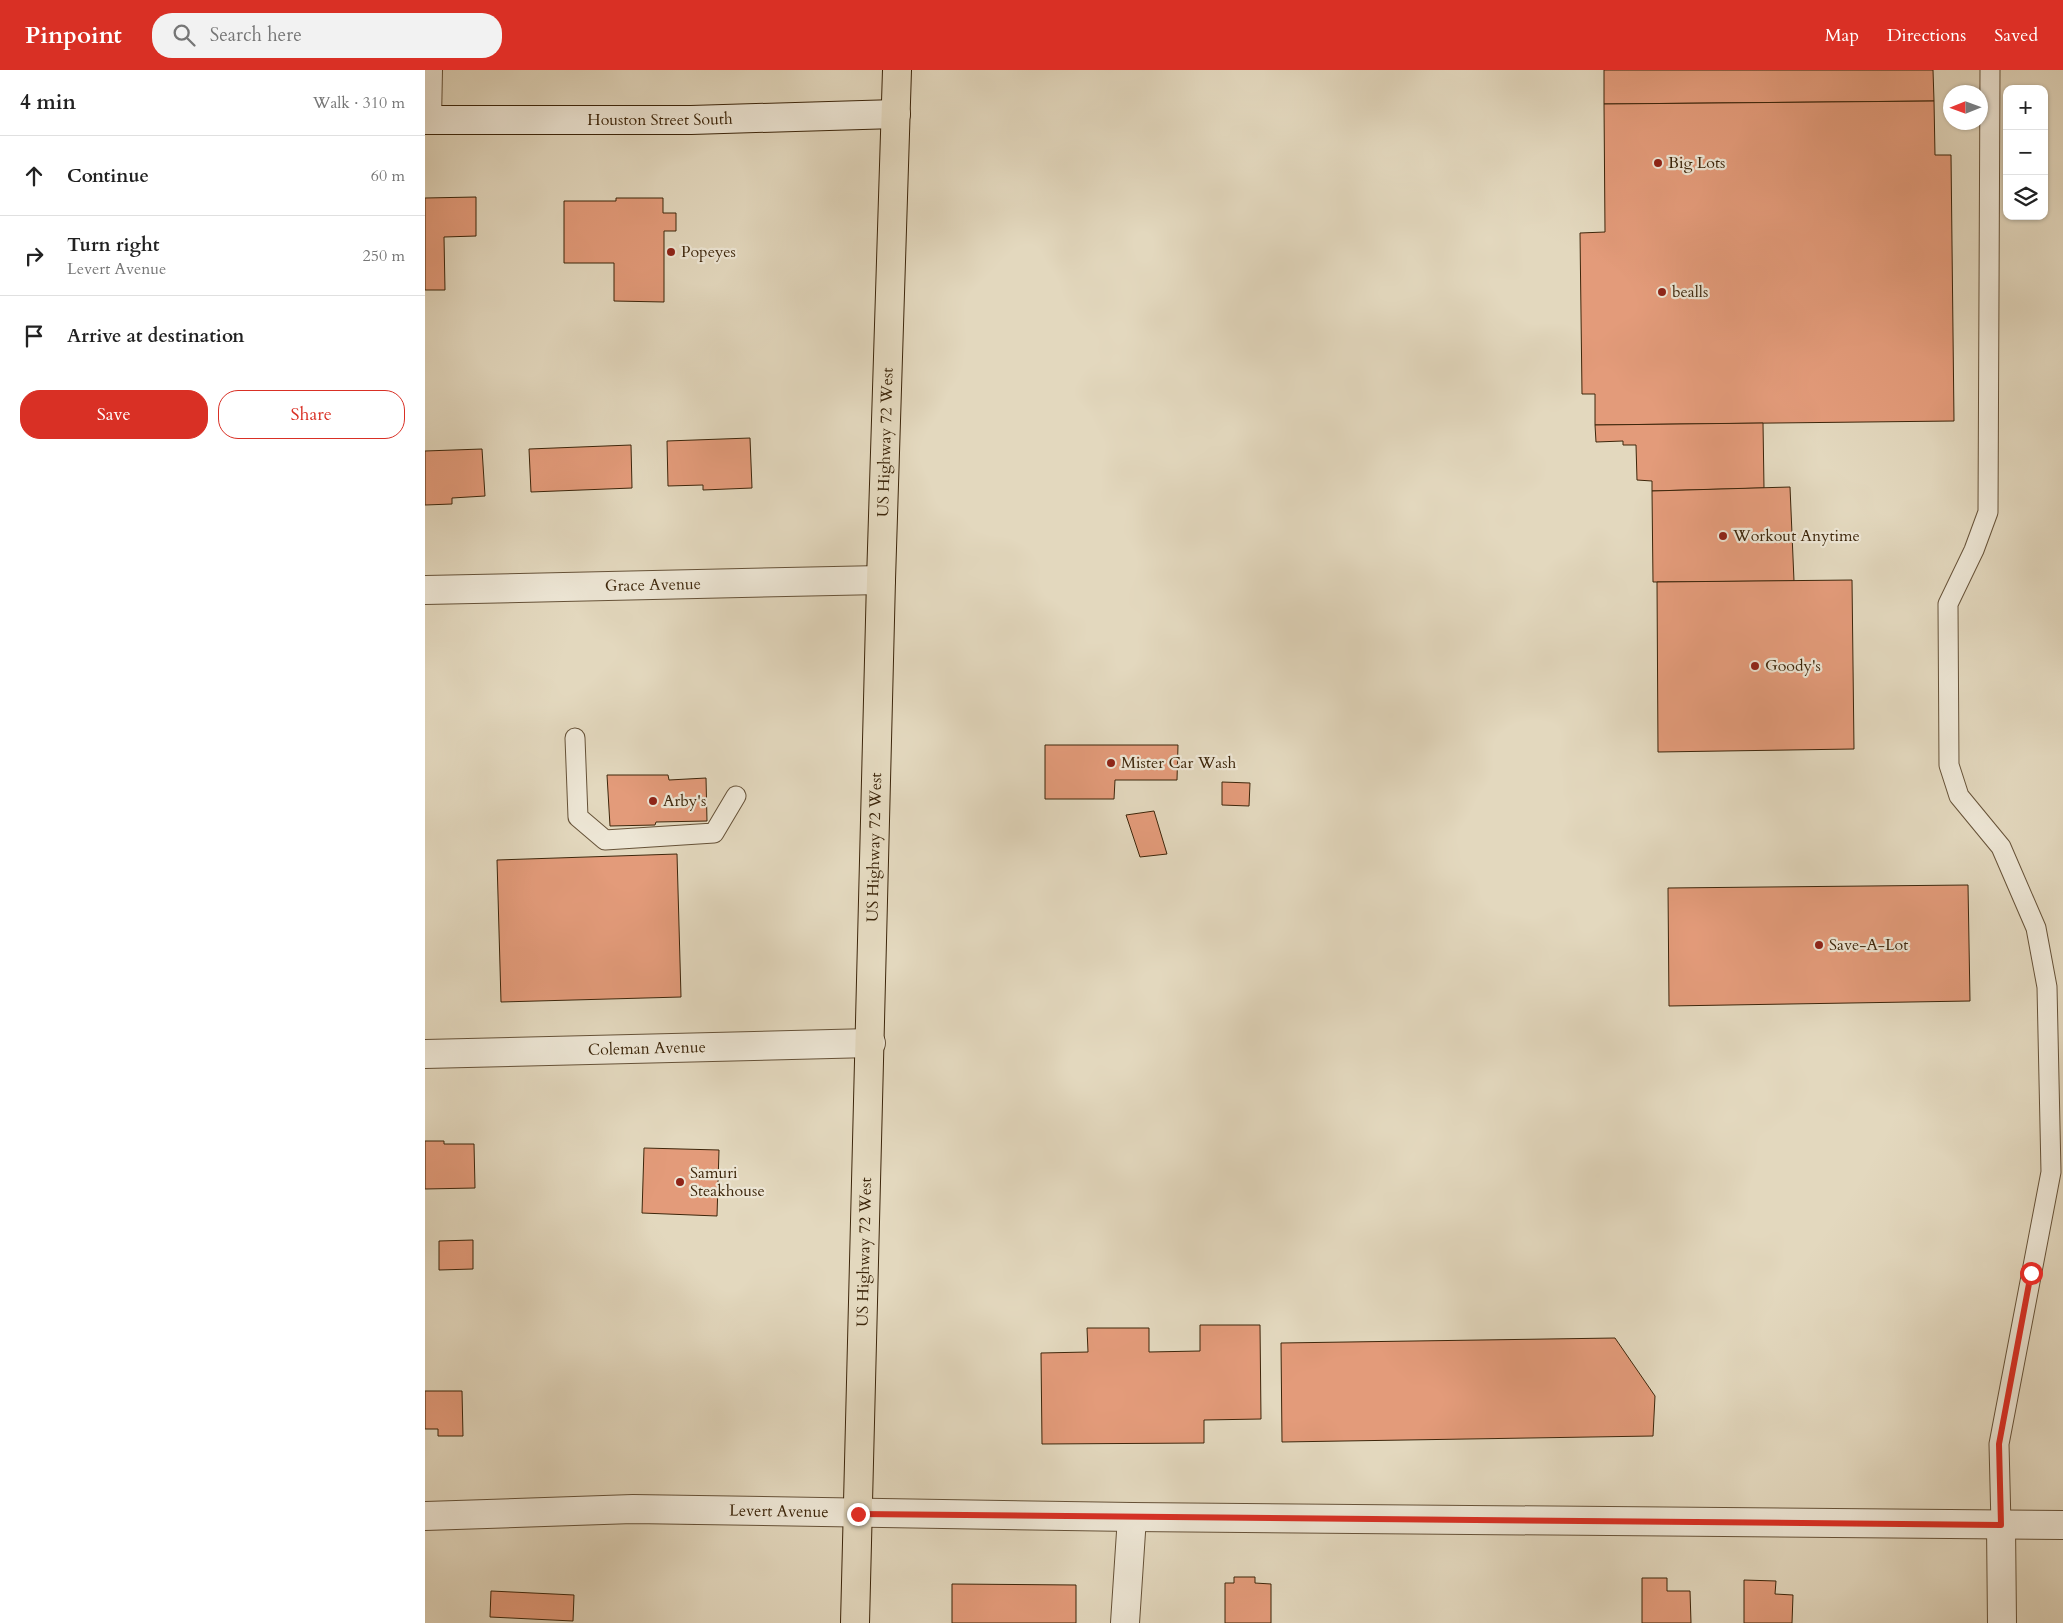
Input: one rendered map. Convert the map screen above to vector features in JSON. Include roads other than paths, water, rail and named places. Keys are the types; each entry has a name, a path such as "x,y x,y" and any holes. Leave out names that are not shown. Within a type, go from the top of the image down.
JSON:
{"highway":[{"name":"US Highway 72 West","path":"855,1623 871,1043 881,580 897,70"}],"street":[{"path":"426,120 428,70"},
{"name":"Houston Street South","path":"426,120 691,120 896,114"},
{"name":"Grace Avenue","path":"425,590 881,580"},
{"name":"Coleman Avenue","path":"425,1054 871,1043"},
{"name":"Levert Avenue","path":"425,1516 633,1509 858,1514 2063,1525"},
{"path":"1125,1623 1132,1517"},
{"path":"2001,1525 2002,1623"}],"lane":[{"path":"1990,70 1989,512 1974,550 1948,604 1949,765 1959,796 2001,847 2036,928 2047,987 2051,1172 1999,1444 2001,1525"},
{"path":"575,738 578,817 605,840 714,833 736,796"}],"place":[{"name":"Big Lots","path":"1658,163"},
{"name":"Popeyes","path":"671,252"},
{"name":"bealls","path":"1662,292"},
{"name":"Workout Anytime","path":"1723,536"},
{"name":"Goody's","path":"1755,666"},
{"name":"Mister Car Wash","path":"1111,763"},
{"name":"Arby's","path":"653,801"},
{"name":"Save-A-Lot","path":"1819,945"},
{"name":"Samuri Steakhouse","path":"680,1182"}]}
